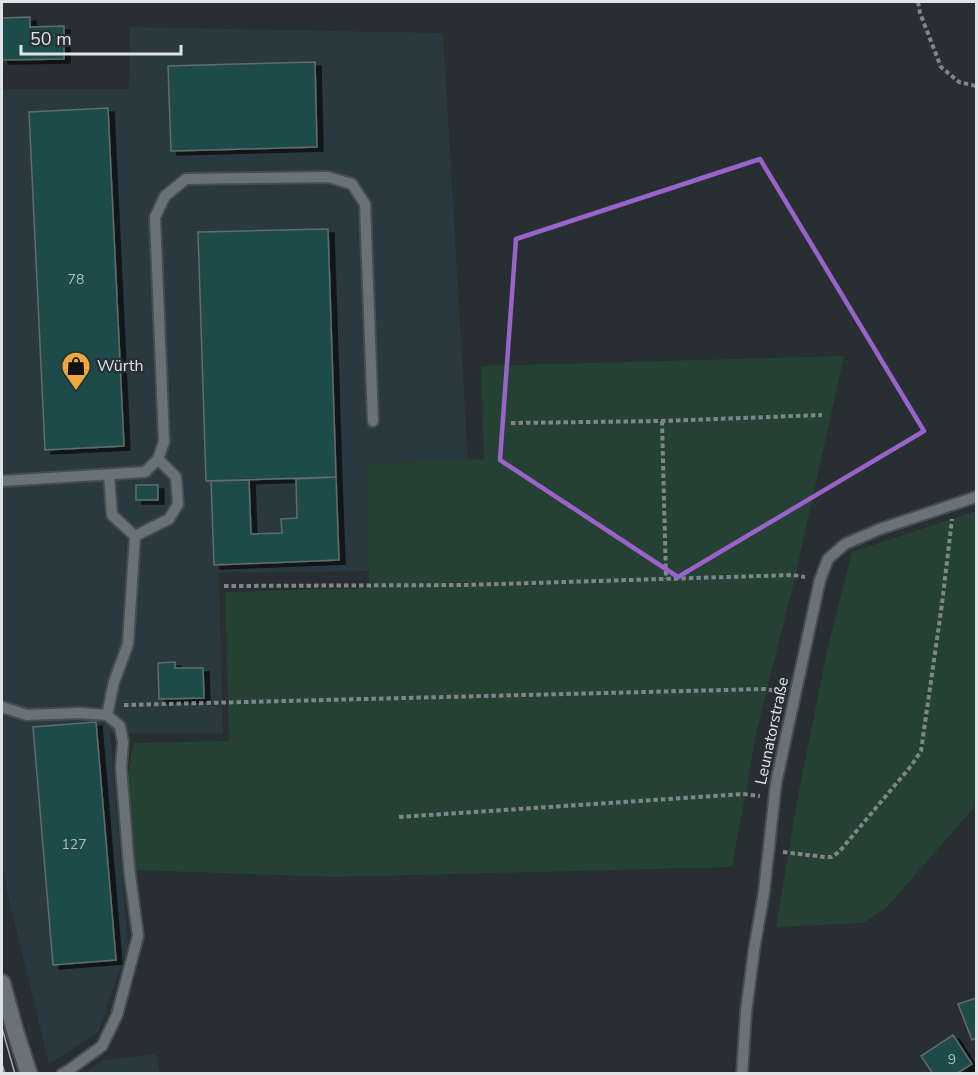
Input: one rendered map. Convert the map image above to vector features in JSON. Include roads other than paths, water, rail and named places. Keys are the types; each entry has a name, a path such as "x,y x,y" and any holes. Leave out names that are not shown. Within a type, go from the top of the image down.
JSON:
{"main road":[{"path":"2,982 29,1074"}],"lane":[{"path":"2,481 145,472 158,459 164,442 155,217 165,196 186,179 328,177 352,184 365,204 373,421"},
{"path":"135,536 169,519 178,504 176,477 158,459"},
{"path":"110,475 112,515 135,536"},
{"name":"Leunatorstraße","path":"742,1074 746,1012 764,892 776,783 820,580 828,559 845,544 880,529 976,498"},
{"path":"62,1074 102,1046 117,1015 138,936 127,845 121,767 123,742 120,726 108,710 114,682 128,644 135,536"},
{"path":"2,707 27,715 108,710"}],"tram line":[{"path":"2,1028 15,1074"},
{"path":"2,1064 5,1074"}],"place":[{"name":"Würth","path":"76,392"}]}
